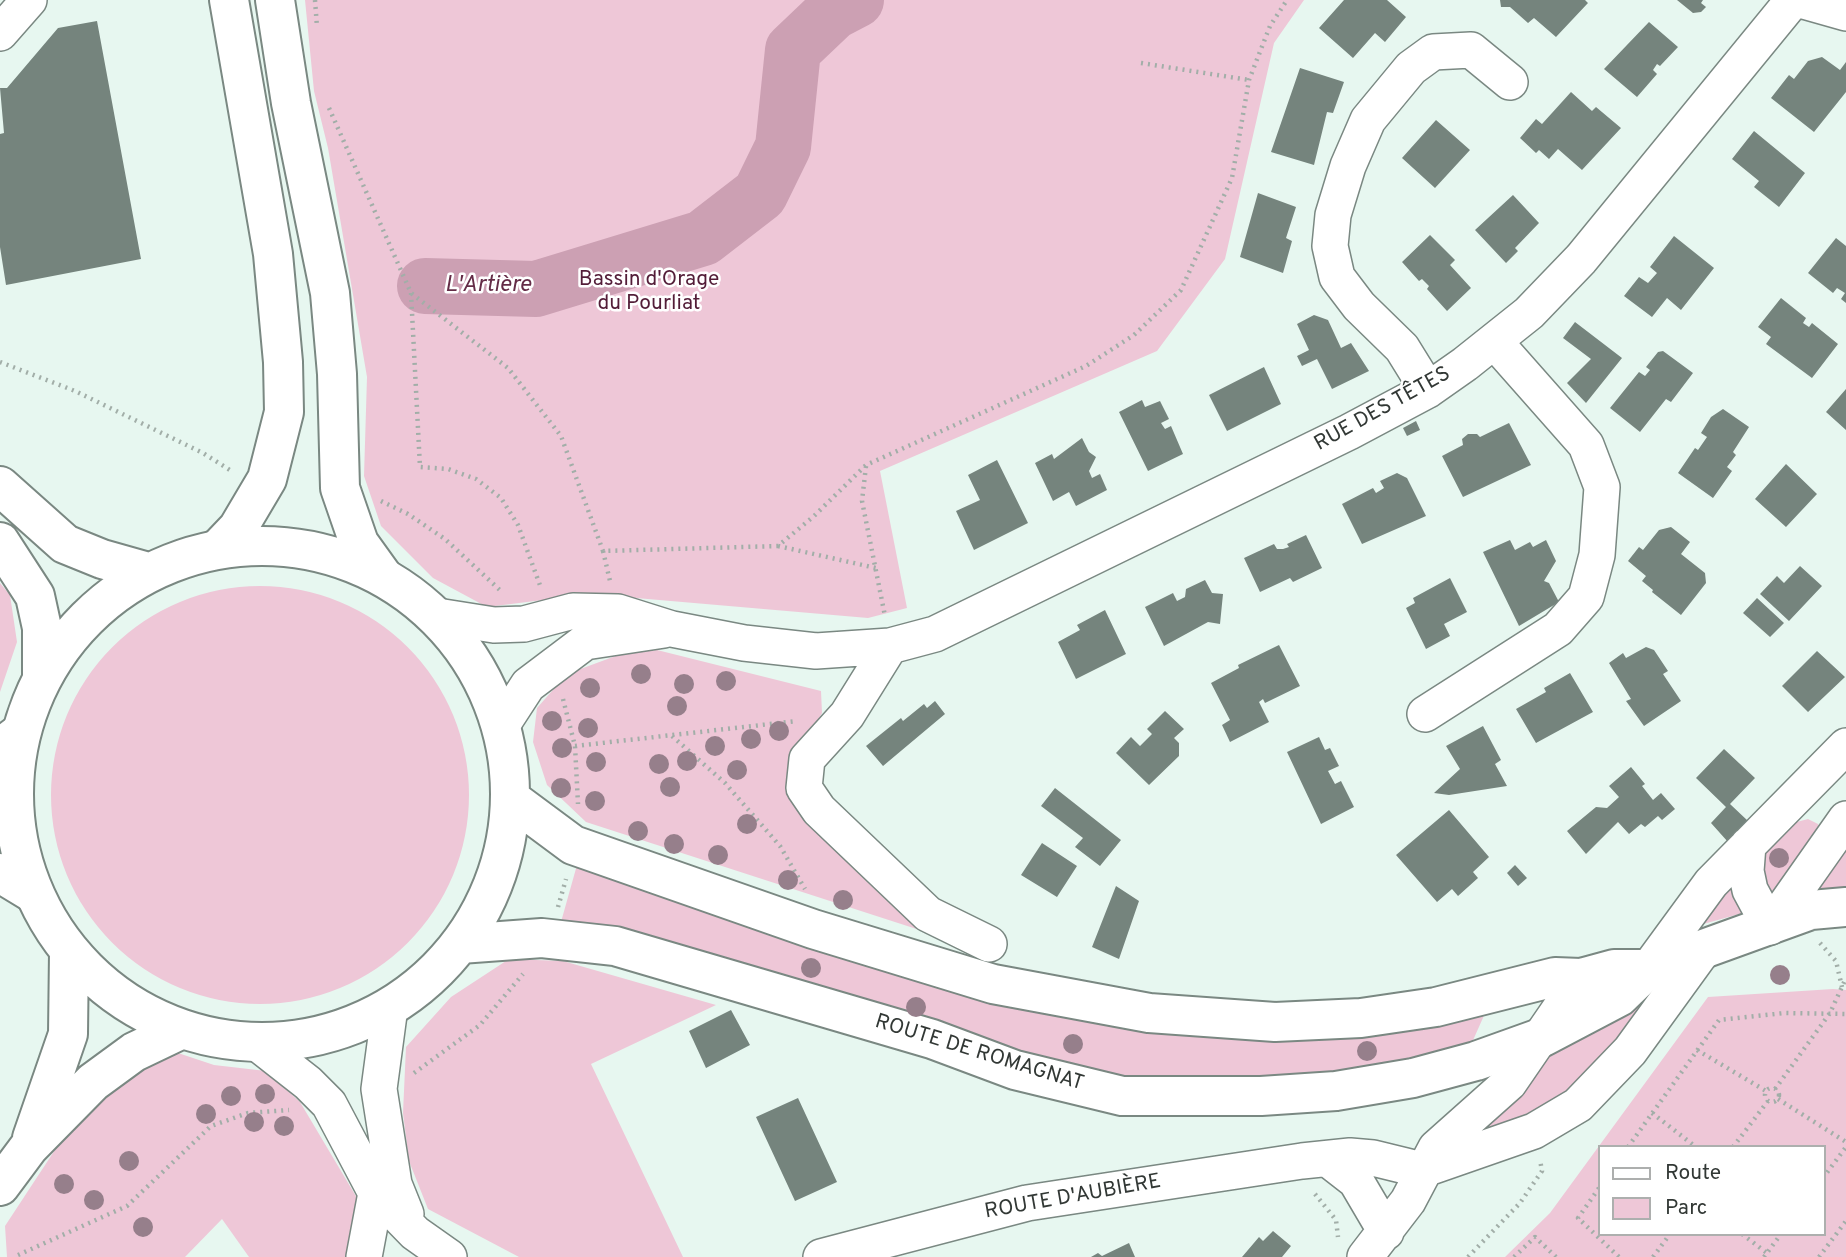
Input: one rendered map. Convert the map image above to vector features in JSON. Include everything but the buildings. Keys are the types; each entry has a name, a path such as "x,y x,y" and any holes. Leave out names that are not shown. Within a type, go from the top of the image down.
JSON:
{"main road":[{"path":"218,549 238,528 267,479 284,412 283,362 273,254 229,0"},
{"path":"275,0 291,103 330,293 337,374 340,488 359,543 382,575"},
{"path":"0,486 65,544 102,559 148,572"},
{"path":"0,542 35,596 42,628 42,677"},
{"path":"285,547 329,554 382,575 437,616 464,648 486,685 502,725 511,800 497,876 460,944 390,1007 326,1035 257,1044 180,1030 119,999 69,952 33,893 17,841 10,741 42,677 87,617 148,572 218,549 285,547"},
{"name":"ROUTE DE ROMAGNAT","path":"511,800 800,925 993,984 1149,1013 1275,1022 1361,1018 1436,1007 1555,977 1581,978 1614,969 1648,969 1811,910 1846,907"},
{"path":"0,873 33,893"},
{"name":"ROUTE DE ROMAGNAT","path":"1770,927 1830,934"},
{"name":"ROUTE DE ROMAGNAT","path":"460,944 542,938 615,946 932,1039 1015,1070 1122,1096 1261,1096 1336,1091 1426,1075 1543,1038 1619,997 1648,969"},
{"path":"29,1147 68,1034 69,952"},
{"path":"0,1186 29,1147 93,1082 134,1052 180,1030"}],"street":[{"path":"0,33 29,0"},
{"name":"RUE DES TÊTES","path":"672,629 744,643 816,651 890,646 935,634 1337,438 1428,390 1529,313 1581,259 1794,0"},
{"path":"1800,0 1846,13"},
{"path":"1428,390 1402,348 1359,306 1338,277 1329,246 1334,215 1348,166 1368,120 1411,68 1433,52 1471,50 1510,82"},
{"path":"1424,714 1558,629 1586,597 1597,555 1602,487 1586,445 1494,342"},
{"path":"437,616 494,625 524,624 573,611 618,612 672,629"},
{"path":"502,725 528,685 585,642 672,629"},
{"path":"890,646 847,715 807,759 804,789 819,810 928,914 989,944"},
{"path":"1648,969 1711,883 1796,800 1846,746"},
{"path":"1748,845 1745,872 1750,890 1770,927 1846,818 1796,800"},
{"path":"1422,1170 1534,1130 1578,1105 1630,1051 1704,949"},
{"path":"1363,1244 1408,1201 1422,1170 1436,1148 1509,1083 1543,1038 1581,978"},
{"path":"390,1007 379,1089 394,1184 415,1233"},
{"path":"257,1044 308,1083 329,1104 376,1193 415,1233 449,1257"},
{"name":"ROUTE D'AUBIÈRE","path":"821,1257 1027,1203 1315,1160 1350,1156 1373,1157 1422,1170"},
{"path":"1315,1160 1356,1181 1363,1244"},
{"path":"364,1257 376,1193"}],"path":[{"path":"315,0 318,39"},
{"path":"778,546 814,516 866,465 1086,366 1133,335 1181,290 1232,178 1249,80 1270,26 1287,0"},
{"path":"1141,63 1249,80"},
{"path":"328,104 411,293 420,467 448,469 476,479 501,498 524,538 550,617"},
{"path":"411,293 508,368 561,436 603,551 778,546 876,568"},
{"path":"866,465 862,501 890,646"},
{"path":"411,1074 480,1025 520,978 563,896 575,827 575,746 847,715"},
{"path":"671,735 724,783 780,846 806,892"},
{"path":"1830,934 1843,988"},
{"path":"1697,1050 1766,1091 1775,1089 1830,1013 1846,978"},
{"path":"1629,1145 1719,1020 1785,1013 1846,1014"},
{"path":"1775,1089 1779,1095 1778,1099"},
{"path":"1735,1145 1768,1101 1766,1091"},
{"path":"1768,1101 1774,1102 1778,1099"},
{"path":"1778,1099 1846,1142"},
{"path":"18,1255 127,1206 211,1126 248,1113 295,1110"},
{"path":"1652,1113 1693,1145"},
{"path":"1468,1257 1520,1203 1542,1171 1534,1130"},
{"path":"1825,1175 1846,1147"},
{"path":"1315,1160 1309,1186 1336,1220 1363,1244"},
{"path":"1598,1189 1578,1217 1619,1257"},
{"path":"1819,1257 1846,1221"},
{"path":"1653,1257 1669,1236"},
{"path":"1744,1236 1765,1255 1779,1236"},
{"path":"1514,1257 1535,1237 1556,1257"}],"green space":[{"name":"Bassin d'Orage du Pourliat","path":"305,0 1304,0 1274,43 1225,259 1157,351 880,471 907,608 868,618 636,598 559,598 487,607 433,578 381,526 364,476 367,377 328,148 314,91"},
{"path":"0,583 10,595 17,642 0,692"},
{"path":"260,586 301,590 340,602 376,621 408,647 434,679 453,715 465,754 469,795 465,836 453,875 434,911 408,943 376,969 340,988 301,1000 260,1004 219,1000 180,988 144,969 112,943 86,911 67,875 55,836 51,795 55,754 67,715 86,679 112,647 144,621 180,602 219,590"},
{"path":"657,650 821,691 822,713 787,775 793,804 932,934 586,822 547,785 533,742 537,708 567,674 621,654"},
{"path":"1808,819 1818,824 1820,830 1776,892 1769,896 1763,886 1764,853 1789,824"},
{"path":"1846,840 1846,897 1808,895"},
{"path":"577,865 989,997 1486,1011 1470,1047 1395,1067 1240,1085 1096,1075 561,922"},
{"path":"1733,881 1743,913 1696,926"},
{"path":"509,959 563,961 716,1005 591,1064 683,1257 519,1257 428,1209 409,1161 403,1113 406,1047 451,997"},
{"path":"1846,990 1846,1257 1505,1257 1550,1213 1598,1147 1598,1236 1825,1236 1825,1145 1600,1145 1708,997"},
{"path":"1642,1004 1648,1009 1576,1090 1479,1142 1470,1133 1555,1045"},
{"path":"172,1051 214,1065 266,1071 300,1102 360,1203 352,1257 249,1257 222,1219 185,1257 7,1257 5,1226 91,1095"}],"waterway":[{"name":"L'Artière","path":"425,286 536,289 703,238 760,194 783,147 793,50 833,12 856,0"}]}
